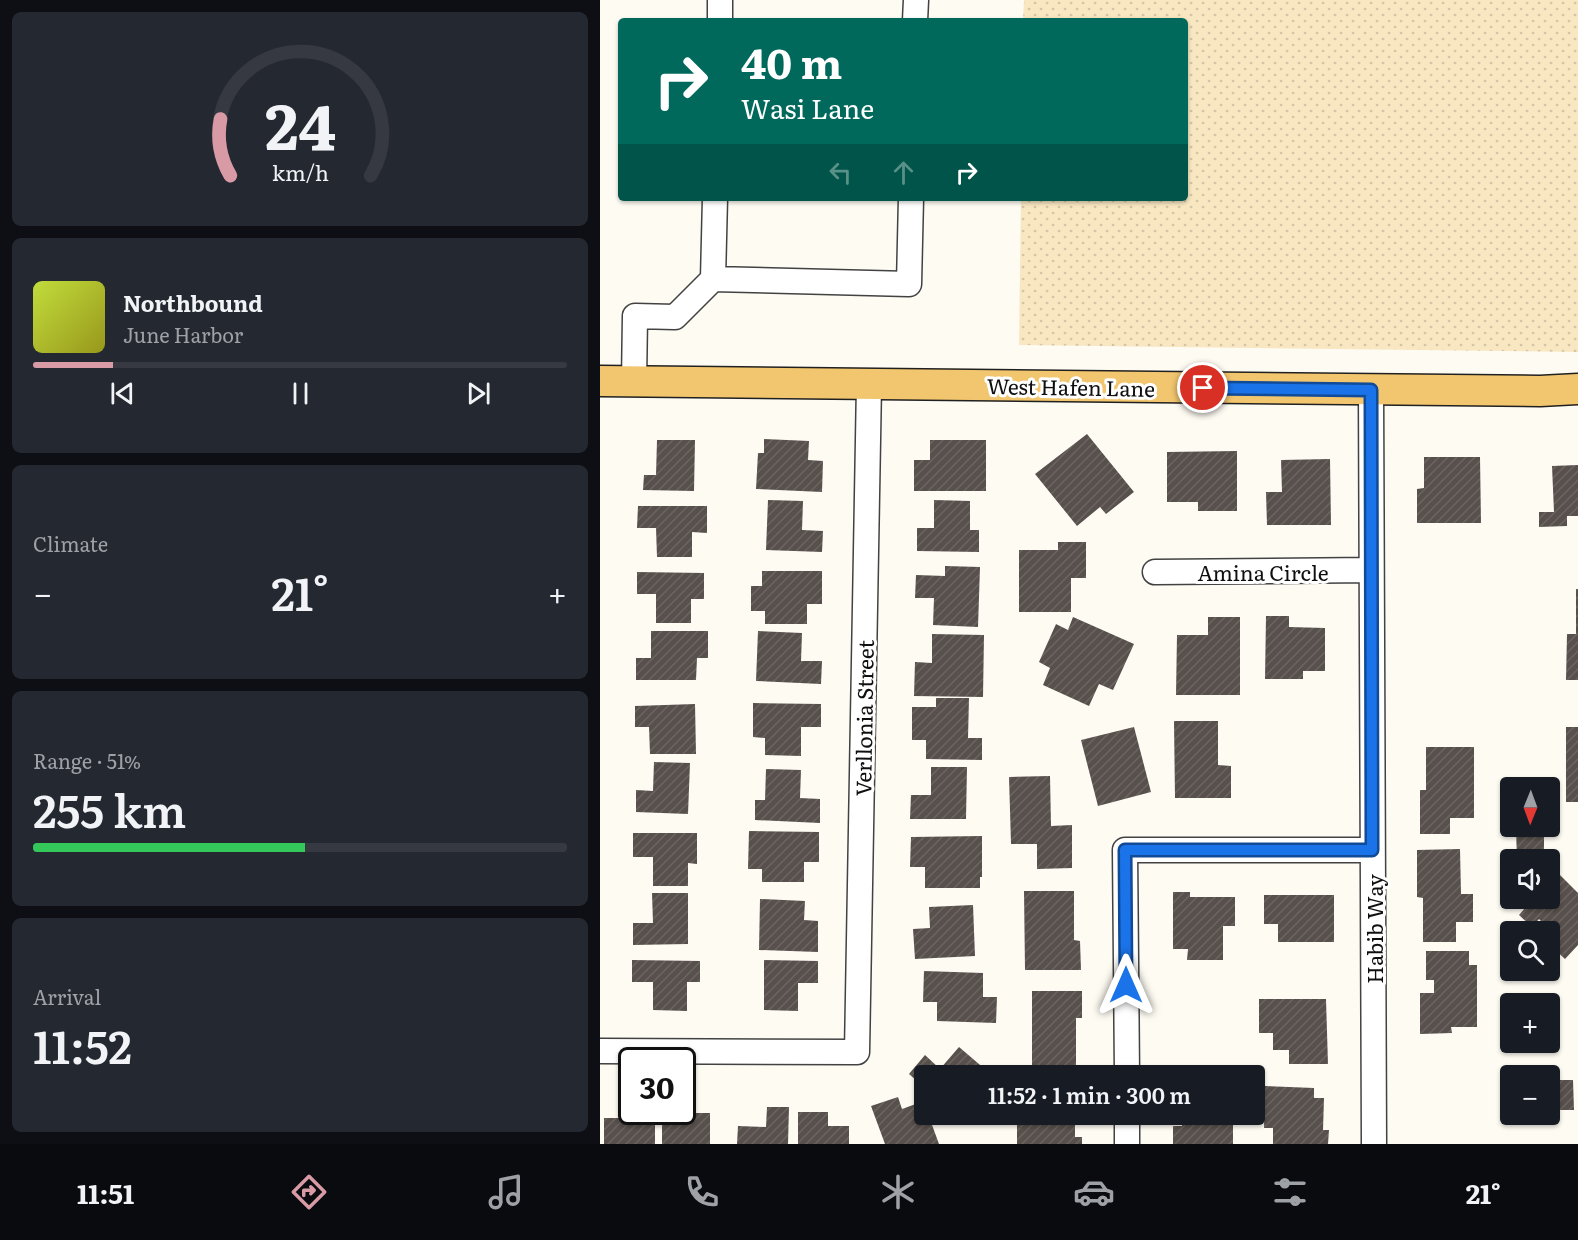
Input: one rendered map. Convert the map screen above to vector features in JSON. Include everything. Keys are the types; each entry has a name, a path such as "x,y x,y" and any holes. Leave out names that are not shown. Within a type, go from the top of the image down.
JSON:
{"main road":[{"name":"West Hafen Lane","path":"600,381 1371,390 1540,391 1578,389"}],"street":[{"path":"720,0 720,18"},
{"path":"915,18 916,0"},
{"path":"634,382 636,316 675,317 713,279 715,201"},
{"path":"713,279 909,284 911,201"},
{"name":"Verllonia Street","path":"600,1052 857,1052 869,384"},
{"name":"Habib Way","path":"1371,390 1374,1144"},
{"name":"Amina Circle","path":"1155,572 1371,570"},
{"path":"1127,1065 1125,850 1372,850"},
{"path":"1127,1125 1127,1144"}],"sand":[{"path":"1024,0 1578,0 1578,352 1019,345 1021,201 1188,201 1188,18 1023,18"}],"building":[{"path":"1087,434 1134,492 1106,514 1100,507 1077,526 1035,474"},
{"path":"764,439 809,441 808,460 823,461 822,492 756,489 758,453 764,453"},
{"path":"657,440 695,440 694,491 643,490 644,475 656,475"},
{"path":"930,440 986,440 986,491 914,491 914,460 930,460"},
{"path":"1237,451 1237,511 1198,511 1198,502 1167,502 1167,452"},
{"path":"1424,457 1480,457 1481,523 1417,523 1417,489 1424,488"},
{"path":"1330,459 1331,525 1267,525 1266,492 1282,492 1281,460"},
{"path":"1578,465 1578,516 1567,516 1567,526 1539,527 1539,512 1554,512 1552,466"},
{"path":"768,500 803,501 802,530 823,531 822,552 766,550"},
{"path":"934,500 970,501 970,530 979,530 979,552 917,551 917,528 934,528"},
{"path":"638,506 707,506 707,533 692,532 692,557 657,557 656,528 637,528"},
{"path":"1058,542 1086,542 1086,578 1071,578 1071,612 1019,612 1019,550 1058,550"},
{"path":"945,566 980,567 978,627 933,625 934,598 915,598 916,575 945,576"},
{"path":"762,571 822,571 822,604 807,604 807,624 765,624 765,611 751,611 751,586 762,586"},
{"path":"637,572 704,573 704,599 691,599 691,623 656,623 656,594 637,594"},
{"path":"1576,589 1578,589 1578,680 1566,680 1567,634 1576,634"},
{"path":"1266,616 1289,616 1289,627 1325,628 1325,671 1303,671 1303,679 1265,679"},
{"path":"1073,617 1134,644 1113,690 1099,684 1089,706 1043,685 1050,668 1039,662 1056,624 1068,630"},
{"path":"1208,617 1240,617 1240,695 1176,695 1177,635 1208,635"},
{"path":"651,631 708,631 708,658 697,658 696,680 636,680 636,658 651,658"},
{"path":"758,631 802,633 801,661 822,661 821,684 756,681"},
{"path":"932,634 984,635 983,697 914,696 915,662 932,663"},
{"path":"936,698 969,698 968,738 982,738 982,760 926,759 926,740 912,740 912,707 936,707"},
{"path":"753,703 821,704 821,727 801,727 801,756 765,755 765,738 753,737"},
{"path":"695,704 696,754 650,754 649,727 635,727 635,706"},
{"path":"1174,721 1218,721 1218,765 1231,766 1231,798 1175,798"},
{"path":"1134,727 1151,792 1098,806 1081,740"},
{"path":"1566,727 1578,727 1578,802 1566,802"},
{"path":"1426,747 1474,747 1474,818 1450,818 1450,834 1420,834 1420,790 1426,790"},
{"path":"654,762 690,763 688,814 636,812 636,790 653,791"},
{"path":"931,767 967,767 966,819 910,819 911,795 931,795"},
{"path":"766,769 801,770 800,798 820,799 820,823 755,820 755,800 765,800"},
{"path":"1050,776 1051,826 1072,825 1072,868 1037,869 1037,844 1011,844 1009,777"},
{"path":"749,831 819,832 819,862 804,862 804,882 762,882 762,869 748,869"},
{"path":"633,833 697,833 697,864 688,863 688,886 653,886 653,857 633,857"},
{"path":"982,836 980,888 925,888 925,867 910,867 911,837"},
{"path":"1516,837 1544,837 1544,849 1517,849"},
{"path":"1460,849 1461,894 1473,894 1473,922 1456,922 1456,942 1423,942 1423,898 1417,897 1417,850"},
{"path":"1560,875 1578,893 1578,945 1565,959 1560,954 1560,921 1541,921 1539,919 1526,921 1519,915 1524,909 1560,909"},
{"path":"1024,891 1074,891 1074,940 1080,941 1081,970 1025,970"},
{"path":"1173,892 1190,892 1190,897 1235,897 1235,926 1223,926 1223,960 1187,960 1188,949 1173,949"},
{"path":"652,893 688,893 688,944 633,945 633,923 653,923"},
{"path":"1264,895 1334,895 1334,942 1278,942 1278,924 1264,924"},
{"path":"760,899 805,901 804,920 818,921 818,952 759,950"},
{"path":"973,905 975,956 915,959 913,929 930,928 929,907"},
{"path":"1426,951 1469,951 1469,965 1477,965 1477,1027 1451,1027 1452,1033 1420,1034 1420,993 1434,993 1434,980 1426,980"},
{"path":"632,960 700,961 700,982 687,982 687,1011 653,1010 653,982 632,982"},
{"path":"764,960 818,961 818,983 798,983 798,1011 764,1010"},
{"path":"924,971 983,973 983,997 997,997 996,1023 937,1021 937,1002 923,1002"},
{"path":"1032,991 1082,991 1082,1018 1076,1018 1076,1065 1032,1065"},
{"path":"1259,999 1326,999 1328,1064 1289,1064 1289,1050 1273,1050 1273,1033 1259,1033"},
{"path":"959,1047 980,1065 943,1065"},
{"path":"925,1055 936,1065 917,1065"},
{"path":"914,1068 914,1078 909,1074"},
{"path":"1560,1080 1573,1080 1574,1110 1560,1110"},
{"path":"1265,1086 1314,1088 1314,1098 1324,1098 1323,1130 1329,1130 1328,1144 1273,1144 1273,1128 1264,1128"},
{"path":"898,1097 902,1109 914,1105 914,1125 932,1125 939,1144 885,1144 871,1106"},
{"path":"767,1107 789,1107 788,1144 737,1144 738,1126 766,1127"},
{"path":"798,1112 828,1112 828,1126 849,1126 849,1144 798,1144"},
{"path":"696,1113 710,1113 710,1144 662,1144 662,1125 696,1125"},
{"path":"604,1118 618,1118 618,1125 655,1125 655,1144 604,1144"},
{"path":"1017,1125 1075,1125 1075,1137 1082,1137 1082,1144 1017,1144"},
{"path":"1233,1125 1233,1144 1173,1144 1173,1126"}],"route":[{"path":"1126,985 1125,850 1372,850 1371,390 1203,388"}]}
